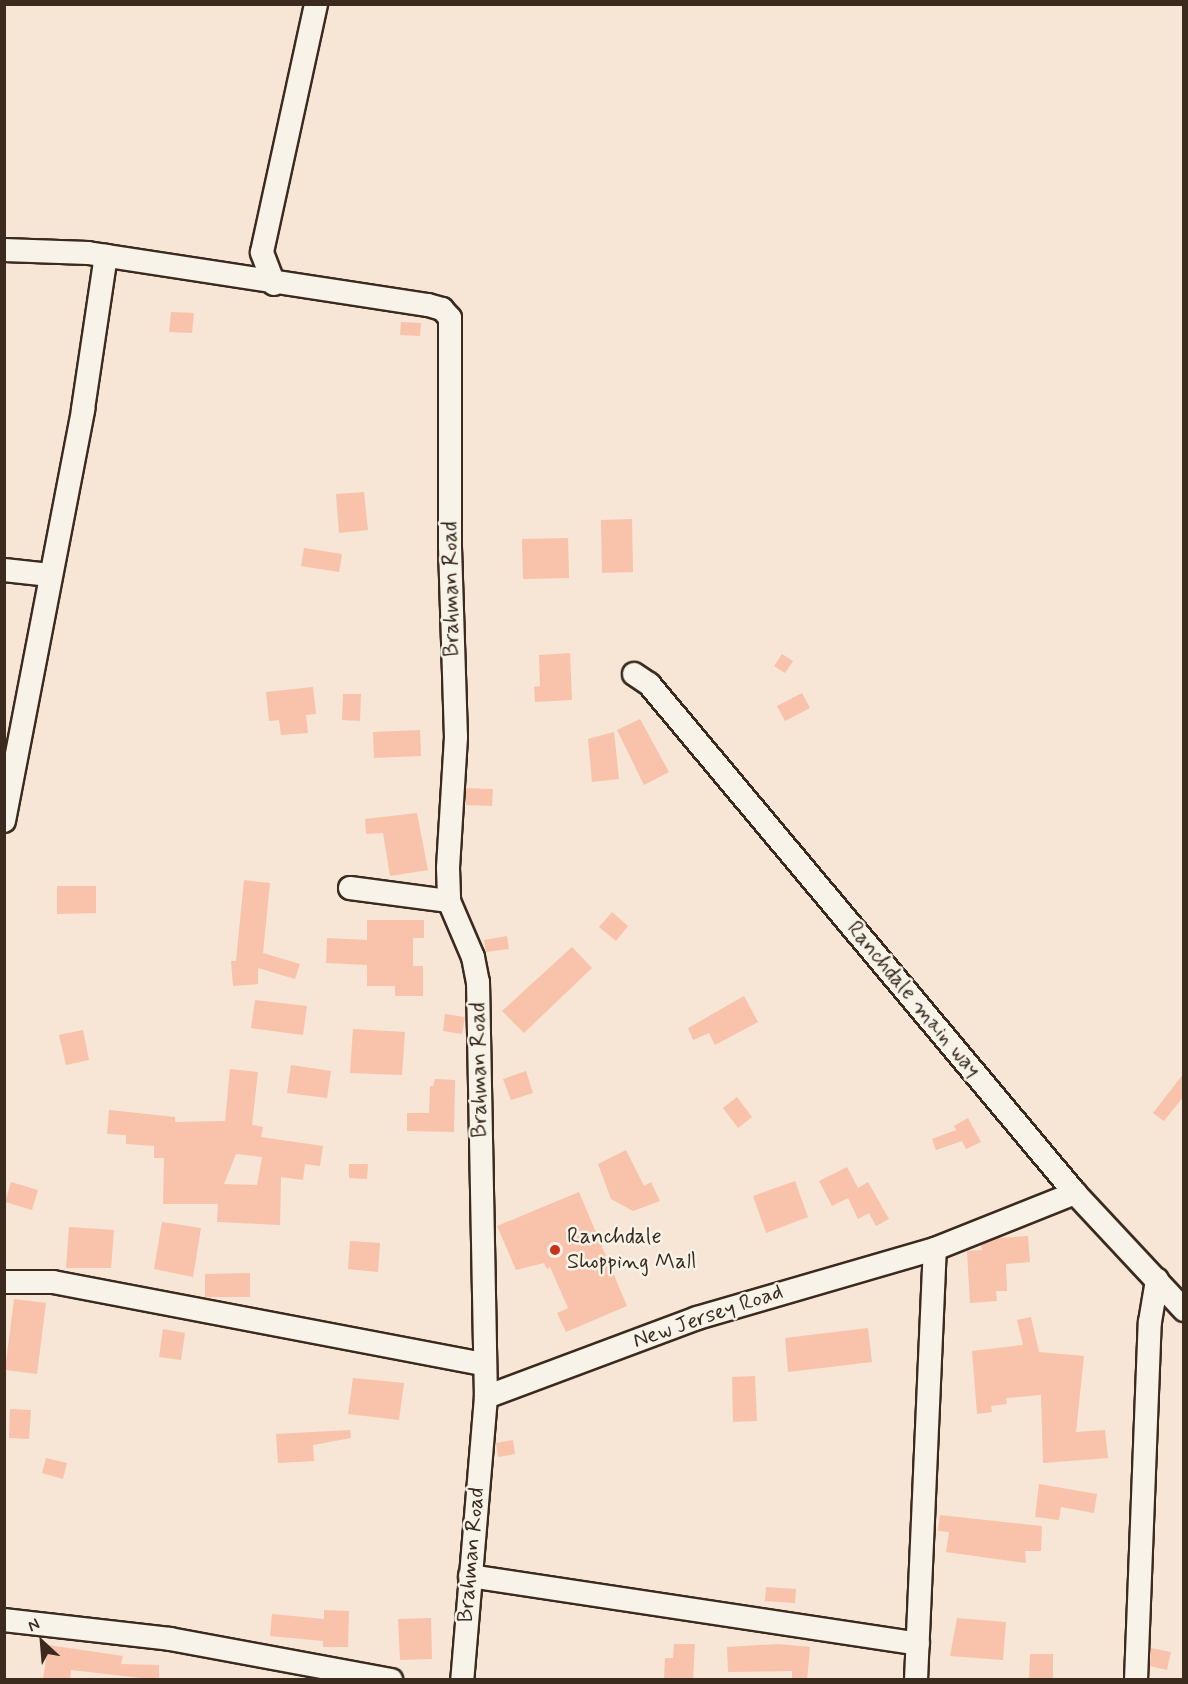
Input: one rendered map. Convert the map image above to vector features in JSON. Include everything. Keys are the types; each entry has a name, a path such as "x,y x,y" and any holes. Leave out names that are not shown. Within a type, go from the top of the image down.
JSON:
{"street":[{"path":"274,284 262,252 316,4"},
{"path":"4,250 106,256 274,284"},
{"path":"234,277 262,252"},
{"path":"4,821 82,409 106,256"},
{"name":"Brahman Road","path":"274,284 442,309 450,318 453,338 450,547 456,737 449,901 473,957 478,982 483,1364 486,1397 462,1680"},
{"path":"4,570 50,575"},
{"name":"Ranchdale main way","path":"641,679 1075,1193 1184,1310"},
{"path":"350,888 449,901"},
{"name":"New Jersey Road","path":"486,1397 697,1318 935,1249 1075,1193"},
{"path":"916,1680 935,1249"},
{"path":"1136,1680 1150,1322 1157,1280"},
{"path":"4,1282 53,1282 483,1364"},
{"path":"470,1576 918,1644"},
{"path":"4,1620 170,1639 391,1680"}],"building":[{"path":"171,312 194,313 192,333 169,332"},
{"path":"401,322 421,323 420,336 400,335"},
{"path":"364,492 368,530 339,533 336,494"},
{"path":"632,519 633,572 602,573 601,520"},
{"path":"568,538 569,578 523,579 522,539"},
{"path":"304,548 342,554 339,572 301,566"},
{"path":"570,653 572,700 535,702 534,687 540,686 539,655"},
{"path":"782,654 793,661 785,673 774,666"},
{"path":"313,687 316,714 306,715 308,733 281,735 279,720 269,721 266,692"},
{"path":"802,693 810,708 785,721 777,706"},
{"path":"343,694 361,694 360,721 342,720"},
{"path":"640,719 669,772 644,785 617,730"},
{"path":"420,730 421,756 374,758 373,732"},
{"path":"614,732 619,779 592,782 588,739"},
{"path":"466,788 493,789 492,806 466,805"},
{"path":"417,813 428,870 390,876 383,833 366,834 365,819"},
{"path":"244,880 270,883 263,953 300,964 295,979 258,968 258,984 233,986 231,961 236,961"},
{"path":"57,886 96,886 96,913 57,914"},
{"path":"612,912 628,926 616,941 599,927"},
{"path":"367,920 424,920 424,938 413,938 413,966 423,966 423,996 395,996 395,986 367,986 367,965 326,963 327,938 367,940"},
{"path":"507,936 509,949 486,952 484,940"},
{"path":"572,947 592,968 524,1033 502,1011"},
{"path":"744,996 758,1022 715,1045 709,1033 693,1040 688,1028"},
{"path":"255,1000 307,1006 303,1035 251,1028"},
{"path":"445,1014 465,1017 462,1034 443,1031"},
{"path":"353,1029 405,1032 402,1075 350,1073"},
{"path":"83,1030 89,1060 66,1065 59,1035"},
{"path":"291,1065 331,1071 327,1098 287,1093"},
{"path":"230,1069 258,1072 252,1125 263,1127 261,1137 323,1146 320,1166 305,1164 303,1180 281,1177 280,1225 217,1222 218,1204 163,1204 164,1158 154,1158 154,1146 126,1144 126,1135 107,1134 109,1110 175,1117 175,1122 225,1121","holes":["236,1154 262,1157 257,1185 224,1184"]},
{"path":"526,1071 533,1093 511,1100 503,1079"},
{"path":"1184,1073 1184,1096 1164,1121 1153,1113"},
{"path":"435,1079 455,1080 454,1132 407,1131 407,1113 429,1113 430,1086 433,1086"},
{"path":"737,1097 752,1117 738,1128 723,1108"},
{"path":"968,1118 981,1142 966,1149 962,1141 936,1150 932,1139 956,1130 954,1126"},
{"path":"626,1150 644,1186 651,1182 660,1201 633,1211 611,1199 598,1164"},
{"path":"349,1164 368,1164 367,1179 349,1178"},
{"path":"847,1167 858,1188 868,1182 889,1219 876,1226 869,1213 858,1219 848,1198 832,1206 819,1181"},
{"path":"795,1181 808,1217 766,1233 753,1196"},
{"path":"11,1182 38,1190 32,1210 5,1202"},
{"name":"Ranchdale Shopping Mall","path":"579,1192 627,1306 566,1332 557,1313 568,1308 550,1267 547,1269 544,1263 516,1270 497,1226"},
{"path":"162,1222 201,1228 193,1277 154,1269"},
{"path":"69,1227 114,1230 111,1268 66,1268"},
{"path":"1028,1236 1030,1262 1006,1264 1007,1291 996,1291 997,1301 970,1303 967,1251 982,1250 981,1245 999,1238"},
{"path":"350,1241 380,1243 378,1272 348,1269"},
{"path":"250,1273 250,1297 205,1297 205,1274"},
{"path":"14,1299 46,1303 37,1374 5,1370"},
{"path":"1031,1317 1039,1352 1084,1356 1076,1432 1105,1430 1108,1458 1043,1463 1041,1395 1006,1398 1007,1404 991,1406 992,1412 977,1414 972,1351 1023,1345 1017,1320"},
{"path":"868,1328 872,1362 788,1372 785,1338"},
{"path":"163,1329 185,1333 181,1360 159,1357"},
{"path":"755,1376 757,1421 733,1422 732,1377"},
{"path":"353,1378 404,1383 399,1420 348,1414"},
{"path":"10,1409 31,1410 29,1439 9,1438"},
{"path":"350,1430 351,1438 313,1445 314,1461 278,1463 276,1434"},
{"path":"513,1440 515,1454 498,1457 496,1443"},
{"path":"46,1458 67,1463 63,1479 42,1473"},
{"path":"1039,1484 1097,1494 1094,1513 1061,1507 1059,1520 1035,1517"},
{"path":"940,1515 1042,1526 1041,1551 1025,1551 1026,1563 946,1552 949,1532 938,1531"},
{"path":"766,1587 796,1589 795,1603 765,1601"},
{"path":"324,1610 349,1611 348,1647 323,1647 323,1641 270,1636 272,1614 324,1619"},
{"path":"431,1618 432,1659 400,1660 398,1619"},
{"path":"957,1618 1006,1622 1003,1660 950,1656"},
{"path":"674,1644 695,1644 693,1680 664,1680 665,1658 673,1658"},
{"path":"778,1644 810,1647 807,1680 792,1680 792,1671 728,1672 727,1647"},
{"path":"48,1645 123,1656 121,1664 159,1665 159,1680 71,1670 70,1680 43,1680"},
{"path":"1151,1648 1171,1652 1167,1670 1150,1666"},
{"path":"1030,1654 1053,1654 1053,1680 1029,1680"}],"place":[{"name":"Ranchdale Shopping Mall","path":"555,1250"}]}
